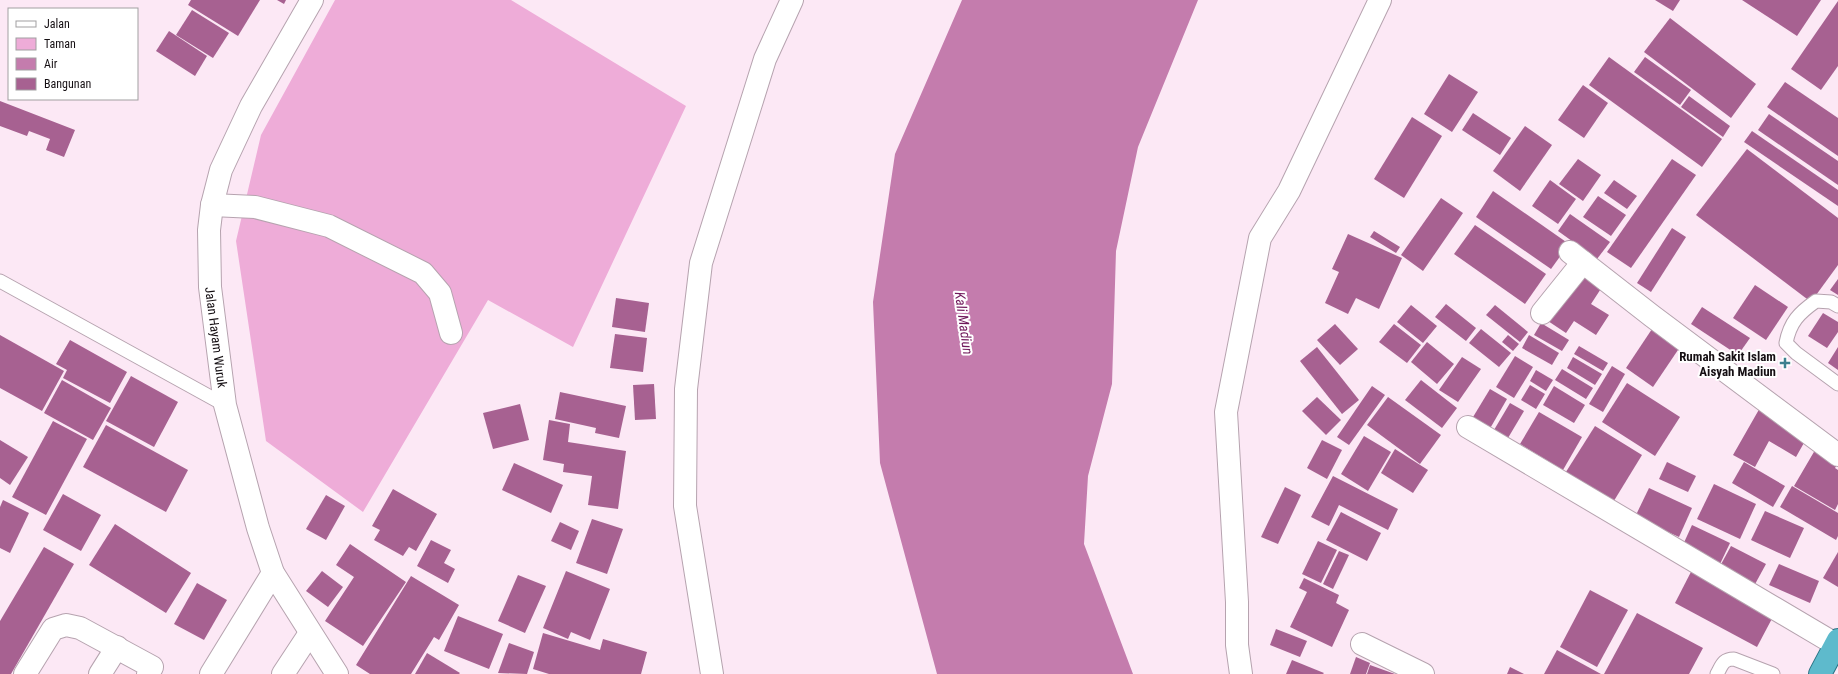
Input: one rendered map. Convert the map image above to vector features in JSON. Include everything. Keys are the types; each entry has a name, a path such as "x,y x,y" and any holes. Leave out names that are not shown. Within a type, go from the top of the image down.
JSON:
{"highway":[{"path":"1820,674 1837,642"}],"street":[{"name":"Jalan Hayam Wuruk","path":"312,0 251,106 221,170 212,205 209,230 210,287 225,405 258,528 273,573 337,674"},
{"path":"712,674 685,506 686,389 700,270 765,59 792,0"},
{"path":"1241,674 1238,646 1237,602 1226,412 1260,238 1289,191 1380,0"},
{"path":"212,205 255,207 329,226 423,273 440,293 451,333"},
{"path":"1542,312 1576,257 1652,316 1838,455"},
{"path":"1468,427 1837,642"},
{"path":"211,674 273,573"},
{"path":"25,674 53,629 66,625 80,628 117,647 155,672"},
{"path":"283,674 310,633"},
{"path":"1362,644 1423,674"},
{"path":"100,674 117,647"}],"lane":[{"path":"0,282 225,405"},
{"path":"1838,306 1831,302 1816,301 1802,311 1788,328 1786,343 1796,353 1838,384"},
{"path":"1718,674 1724,661 1734,659 1773,674"}],"green space":[{"path":"335,0 511,0 686,106 573,347 488,300 363,512 266,441 236,241 261,135"}],"water":[{"name":"Kali Madiun","path":"962,0 1198,0 1138,147 1116,251 1112,384 1088,476 1084,544 1133,674 937,674 880,463 873,302 895,154"}],"building":[{"path":"191,0 260,0 238,36 188,5"},
{"path":"277,0 286,0 284,4"},
{"path":"1655,0 1680,0 1673,11"},
{"path":"1742,0 1821,0 1797,36"},
{"path":"1838,1 1838,66 1821,90 1791,69"},
{"path":"192,10 229,33 213,58 176,35"},
{"path":"1670,18 1756,84 1731,118 1644,52"},
{"path":"169,31 207,56 195,76 156,51"},
{"path":"1609,57 1722,139 1702,167 1589,85"},
{"path":"1645,57 1691,90 1680,105 1634,72"},
{"path":"1449,74 1478,92 1452,132 1424,114"},
{"path":"1785,82 1838,118 1838,156 1767,107"},
{"path":"1583,85 1608,103 1584,138 1558,120"},
{"path":"1689,96 1730,126 1723,137 1681,107"},
{"path":"0,101 75,130 64,157 46,150 50,139 29,131 27,136 0,126"},
{"path":"1473,113 1511,138 1500,155 1462,130"},
{"path":"1769,114 1838,161 1838,185 1758,130"},
{"path":"1412,117 1442,136 1404,198 1374,179"},
{"path":"1525,126 1552,145 1520,191 1493,171"},
{"path":"1752,131 1838,190 1838,206 1744,142"},
{"path":"1747,149 1838,218 1838,265 1811,302 1696,215"},
{"path":"1578,159 1601,175 1583,201 1559,184"},
{"path":"1672,159 1696,175 1631,268 1607,252"},
{"path":"1550,180 1576,199 1558,224 1532,206"},
{"path":"1614,180 1637,196 1627,209 1604,193"},
{"path":"1493,191 1569,244 1551,269 1476,217"},
{"path":"1598,196 1626,215 1611,236 1583,217"},
{"path":"1441,198 1463,213 1423,271 1401,255"},
{"path":"1570,214 1610,242 1597,259 1558,231"},
{"path":"1475,225 1546,274 1525,304 1454,254"},
{"path":"1672,228 1686,237 1651,292 1637,283"},
{"path":"1374,231 1400,247 1396,253 1370,237"},
{"path":"1348,234 1402,258 1379,309 1356,298 1348,314 1325,303 1339,272 1332,269"},
{"path":"1582,270 1604,284 1591,304 1609,315 1596,335 1574,321 1566,333 1548,321"},
{"path":"1838,279 1838,295 1830,290"},
{"path":"1755,285 1788,307 1766,340 1733,318"},
{"path":"616,298 649,303 645,332 612,327"},
{"path":"1446,304 1476,328 1466,341 1435,317"},
{"path":"1411,305 1437,326 1423,343 1397,322"},
{"path":"1495,305 1528,332 1520,342 1486,315"},
{"path":"1702,307 1750,338 1738,355 1691,324"},
{"path":"1823,313 1838,322 1838,332 1827,348 1808,336"},
{"path":"1541,323 1569,340 1562,351 1534,335"},
{"path":"1335,324 1358,349 1340,365 1317,340"},
{"path":"1394,324 1421,345 1407,363 1379,342"},
{"path":"1654,326 1682,344 1653,387 1626,368"},
{"path":"1481,329 1511,353 1499,367 1469,343"},
{"path":"615,334 647,338 643,372 610,368"},
{"path":"0,335 64,371 42,411 0,388"},
{"path":"1508,335 1519,344 1513,351 1502,342"},
{"path":"1529,335 1559,353 1552,365 1522,348"},
{"path":"70,340 127,372 110,403 63,378 67,370 56,364"},
{"path":"1427,342 1454,364 1437,384 1411,362"},
{"path":"1579,346 1608,363 1603,371 1574,354"},
{"path":"1317,347 1359,400 1342,414 1300,361"},
{"path":"1838,347 1838,370 1828,363"},
{"path":"1515,356 1533,367 1514,398 1496,387"},
{"path":"1462,357 1481,369 1458,402 1439,390"},
{"path":"1573,357 1602,374 1595,385 1567,368"},
{"path":"1612,366 1625,374 1603,412 1589,404"},
{"path":"1562,369 1593,388 1586,399 1555,380"},
{"path":"1536,370 1553,380 1546,391 1530,381"},
{"path":"131,376 178,402 154,447 106,421"},
{"path":"62,380 111,408 93,440 44,413"},
{"path":"1421,380 1457,408 1442,428 1405,400"},
{"path":"1627,383 1680,417 1655,456 1602,422"},
{"path":"654,384 656,419 635,420 633,385"},
{"path":"1530,385 1545,394 1536,409 1521,400"},
{"path":"1372,386 1385,395 1349,445 1337,437"},
{"path":"1554,386 1585,405 1574,423 1543,405"},
{"path":"1490,389 1507,399 1488,432 1470,422"},
{"path":"560,392 626,406 619,438 595,433 596,428 555,419"},
{"path":"1317,397 1341,420 1326,435 1302,411"},
{"path":"1388,397 1441,435 1420,464 1367,425"},
{"path":"1510,403 1524,411 1508,438 1494,430"},
{"path":"520,404 529,440 493,449 483,413"},
{"path":"1761,406 1809,434 1796,457 1769,441 1755,467 1733,455"},
{"path":"1539,412 1582,437 1563,470 1520,444"},
{"path":"549,420 570,424 568,442 626,451 618,509 588,505 592,476 563,472 564,464 543,460"},
{"path":"53,421 87,439 46,515 12,497"},
{"path":"106,425 188,470 166,512 83,467"},
{"path":"1595,426 1642,455 1612,504 1564,475"},
{"path":"1364,436 1391,452 1368,491 1341,474"},
{"path":"0,440 28,457 10,485 0,478"},
{"path":"1322,440 1342,450 1327,479 1307,468"},
{"path":"1818,445 1838,463 1835,468 1838,470 1838,504 1835,510 1794,486"},
{"path":"1395,449 1428,470 1413,493 1381,473"},
{"path":"1667,462 1696,476 1688,492 1659,479"},
{"path":"1744,462 1785,486 1773,507 1732,483"},
{"path":"514,463 563,485 551,513 502,490"},
{"path":"1333,476 1398,509 1388,530 1339,505 1329,526 1311,517"},
{"path":"1714,484 1756,504 1740,539 1697,519"},
{"path":"1792,486 1838,513 1838,536 1836,540 1780,507"},
{"path":"1285,487 1301,495 1278,544 1261,537"},
{"path":"1649,488 1692,508 1679,537 1635,517"},
{"path":"393,489 437,514 416,551 409,547 403,556 374,540 380,530 372,526"},
{"path":"63,494 101,515 81,551 43,530"},
{"path":"326,495 345,506 326,540 306,529"},
{"path":"3,500 29,513 10,553 0,548 0,507"},
{"path":"1765,511 1804,528 1790,558 1751,540"},
{"path":"1341,512 1381,533 1367,561 1326,540"},
{"path":"592,519 623,529 607,574 576,563"},
{"path":"560,522 579,531 571,550 551,541"},
{"path":"115,524 191,573 166,613 89,565"},
{"path":"1692,525 1730,543 1720,564 1682,547"},
{"path":"431,540 451,550 444,563 455,569 448,583 417,566"},
{"path":"1318,541 1337,550 1321,583 1302,574"},
{"path":"350,544 406,582 363,646 325,621 354,577 336,565"},
{"path":"1731,546 1766,564 1754,586 1719,568"},
{"path":"44,547 74,564 11,674 0,674 0,621"},
{"path":"1339,551 1349,555 1333,589 1323,584"},
{"path":"1838,552 1838,587 1823,578"},
{"path":"1779,564 1819,581 1810,603 1769,585"},
{"path":"1693,568 1776,611 1757,647 1675,603"},
{"path":"322,571 343,587 328,607 306,591"},
{"path":"566,571 610,589 590,640 571,632 568,639 543,628"},
{"path":"518,575 546,586 525,633 498,621"},
{"path":"411,576 459,605 439,640 434,637 411,674 370,674 356,665"},
{"path":"1304,578 1339,595 1336,603 1349,610 1332,647 1290,627 1307,592 1299,588"},
{"path":"197,583 227,600 204,640 174,624"},
{"path":"1590,590 1628,610 1597,667 1560,647"},
{"path":"1637,613 1703,648 1689,674 1604,674"},
{"path":"458,616 503,634 489,669 444,651"},
{"path":"1276,629 1307,641 1300,657 1270,645"},
{"path":"543,633 600,650 603,639 647,652 641,674 549,674 533,669"},
{"path":"509,643 534,652 527,674 498,673"},
{"path":"1557,650 1601,674 1544,674"},
{"path":"427,653 460,673 415,674"},
{"path":"1356,657 1370,663 1366,674 1350,674"},
{"path":"1292,660 1324,673 1286,674"},
{"path":"1370,665 1395,674 1367,674"},
{"path":"1510,667 1524,674 1507,674"}],"place":[{"name":"Rumah Sakit Islam Aisyah Madiun","path":"1785,363"}]}
